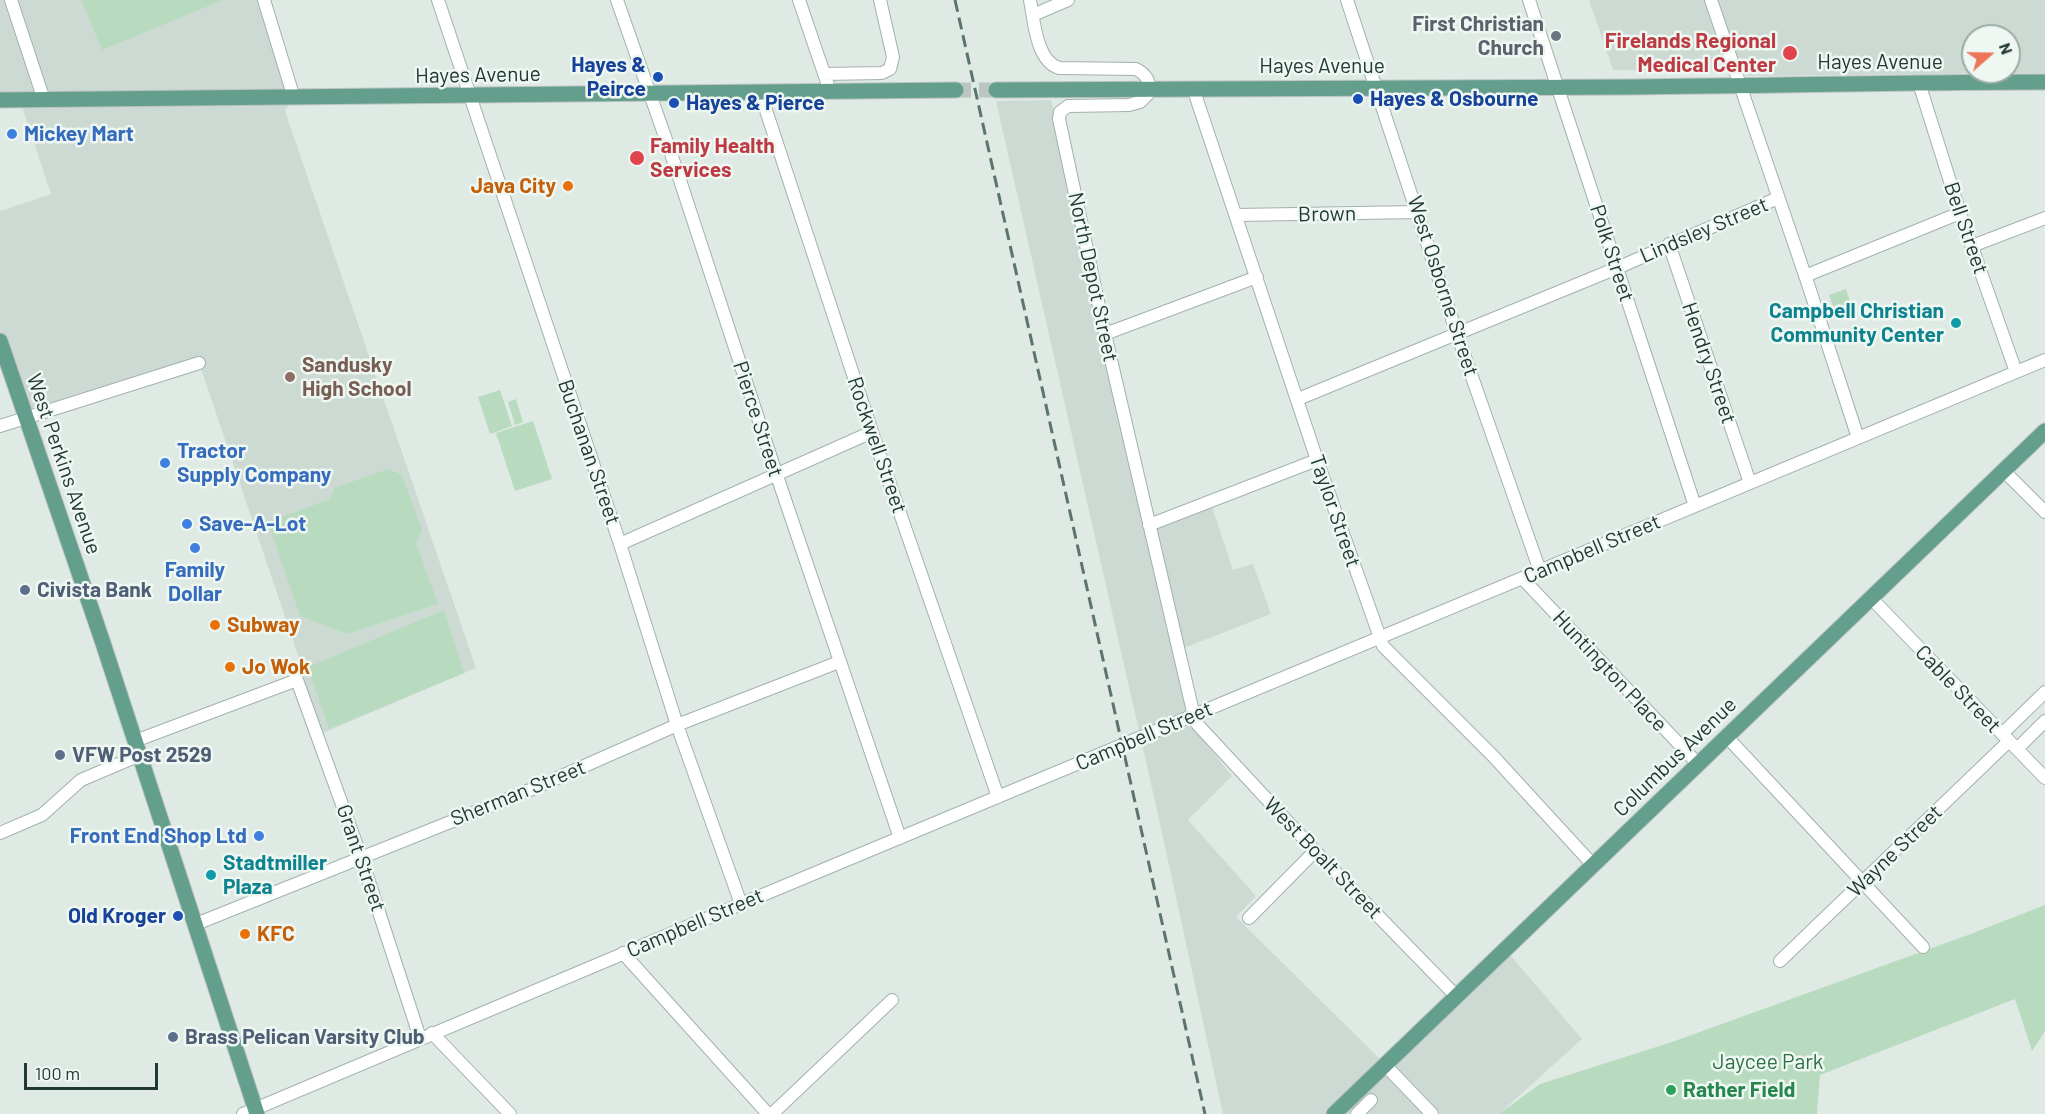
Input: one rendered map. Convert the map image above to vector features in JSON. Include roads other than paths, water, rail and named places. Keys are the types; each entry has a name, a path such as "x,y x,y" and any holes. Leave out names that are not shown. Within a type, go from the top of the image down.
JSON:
{"main road":[{"name":"Hayes Avenue","path":"996,90 2045,82"},
{"name":"Hayes Avenue","path":"0,100 956,90"},
{"name":"West Perkins Avenue","path":"0,341 196,924 251,1112"},
{"name":"Columbus Avenue","path":"1334,1114 2045,431"}],"street":[{"path":"11,0 44,100"},
{"path":"264,0 294,98"},
{"name":"Buchanan Street","path":"438,0 620,544 678,725 741,904"},
{"name":"Pierce Street","path":"617,0 677,171 839,662 900,838"},
{"path":"799,0 830,91"},
{"path":"824,74 879,73 890,69 893,57 880,0"},
{"path":"1030,0 1042,54 1052,65 1059,68 1136,69 1146,76 1150,88"},
{"path":"1033,15 1068,0"},
{"name":"West Osborne Street","path":"1347,0 1457,334 1540,571"},
{"name":"Polk Street","path":"1528,0 1695,506"},
{"path":"1711,0 1858,438"},
{"name":"Bell Street","path":"1919,83 1960,213 2016,372"},
{"name":"North Depot Street","path":"1150,88 1146,97 1136,104 1071,105 1065,107 1059,115 1105,334 1194,716"},
{"name":"Taylor Street","path":"1194,88 1317,460 1383,646 1493,756 1593,865"},
{"name":"Rockwell Street","path":"760,92 872,432 998,797"},
{"name":"Lindsley Street","path":"1298,399 1617,268 1778,198"},
{"name":"Brown","path":"1236,215 1418,212"},
{"path":"1805,276 1960,213"},
{"path":"1972,246 2045,218"},
{"name":"Hendry Street","path":"1669,244 1750,483"},
{"path":"1105,334 1257,277"},
{"name":"Campbell Street","path":"251,1112 420,1038 2045,360"},
{"path":"0,426 199,363"},
{"path":"620,544 872,432"},
{"path":"1149,525 1317,460"},
{"path":"2004,471 2045,512"},
{"name":"Huntington Place","path":"1522,578 1698,764"},
{"name":"Cable Street","path":"1872,598 2045,778"},
{"name":"Sherman Street","path":"196,924 530,790 678,725 839,662"},
{"name":"Grant Street","path":"138,748 297,680 361,857 420,1038"},
{"name":"Wayne Street","path":"1780,961 2010,741 2045,692"},
{"name":"West Boalt Street","path":"1194,716 1206,735 1457,997"},
{"name":"Wayne Street","path":"2010,741 2045,721"},
{"path":"1727,737 1923,947"},
{"path":"0,833 42,815 81,780 138,748"},
{"path":"1249,918 1315,851"},
{"path":"623,953 770,1114 892,1000"},
{"path":"432,1033 510,1114"},
{"path":"1385,1065 1432,1114"},
{"path":"1358,1114 1371,1100"}],"tunnel":[{"path":"956,90 996,90"}],"railway":[{"path":"955,0 1205,1114"}],"place":[{"name":"First Christian Church","path":"1556,36"},
{"name":"Firelands Regional Medical Center","path":"1790,53"},
{"name":"Hayes & Peirce","path":"658,77"},
{"name":"Hayes & Osbourne","path":"1358,99"},
{"name":"Hayes & Pierce","path":"674,103"},
{"name":"Mickey Mart","path":"12,134"},
{"name":"Family Health Services","path":"637,158"},
{"name":"Java City","path":"568,186"},
{"name":"Campbell Christian Community Center","path":"1956,323"},
{"name":"Sandusky High School","path":"290,377"},
{"name":"Tractor Supply Company","path":"165,463"},
{"name":"Save-A-Lot","path":"187,524"},
{"name":"Family Dollar","path":"195,548"},
{"name":"Civista Bank","path":"25,590"},
{"name":"Subway","path":"215,625"},
{"name":"Jo Wok","path":"230,667"},
{"name":"VFW Post 2529","path":"60,755"},
{"name":"Front End Shop Ltd","path":"259,836"},
{"name":"Stadtmiller Plaza","path":"211,875"},
{"name":"Old Kroger","path":"178,916"},
{"name":"KFC","path":"245,934"},
{"name":"Brass Pelican Varsity Club","path":"173,1037"},
{"name":"Rather Field","path":"1671,1090"}],"park label":[{"name":"Jaycee Park","path":"1768,1062"}]}
